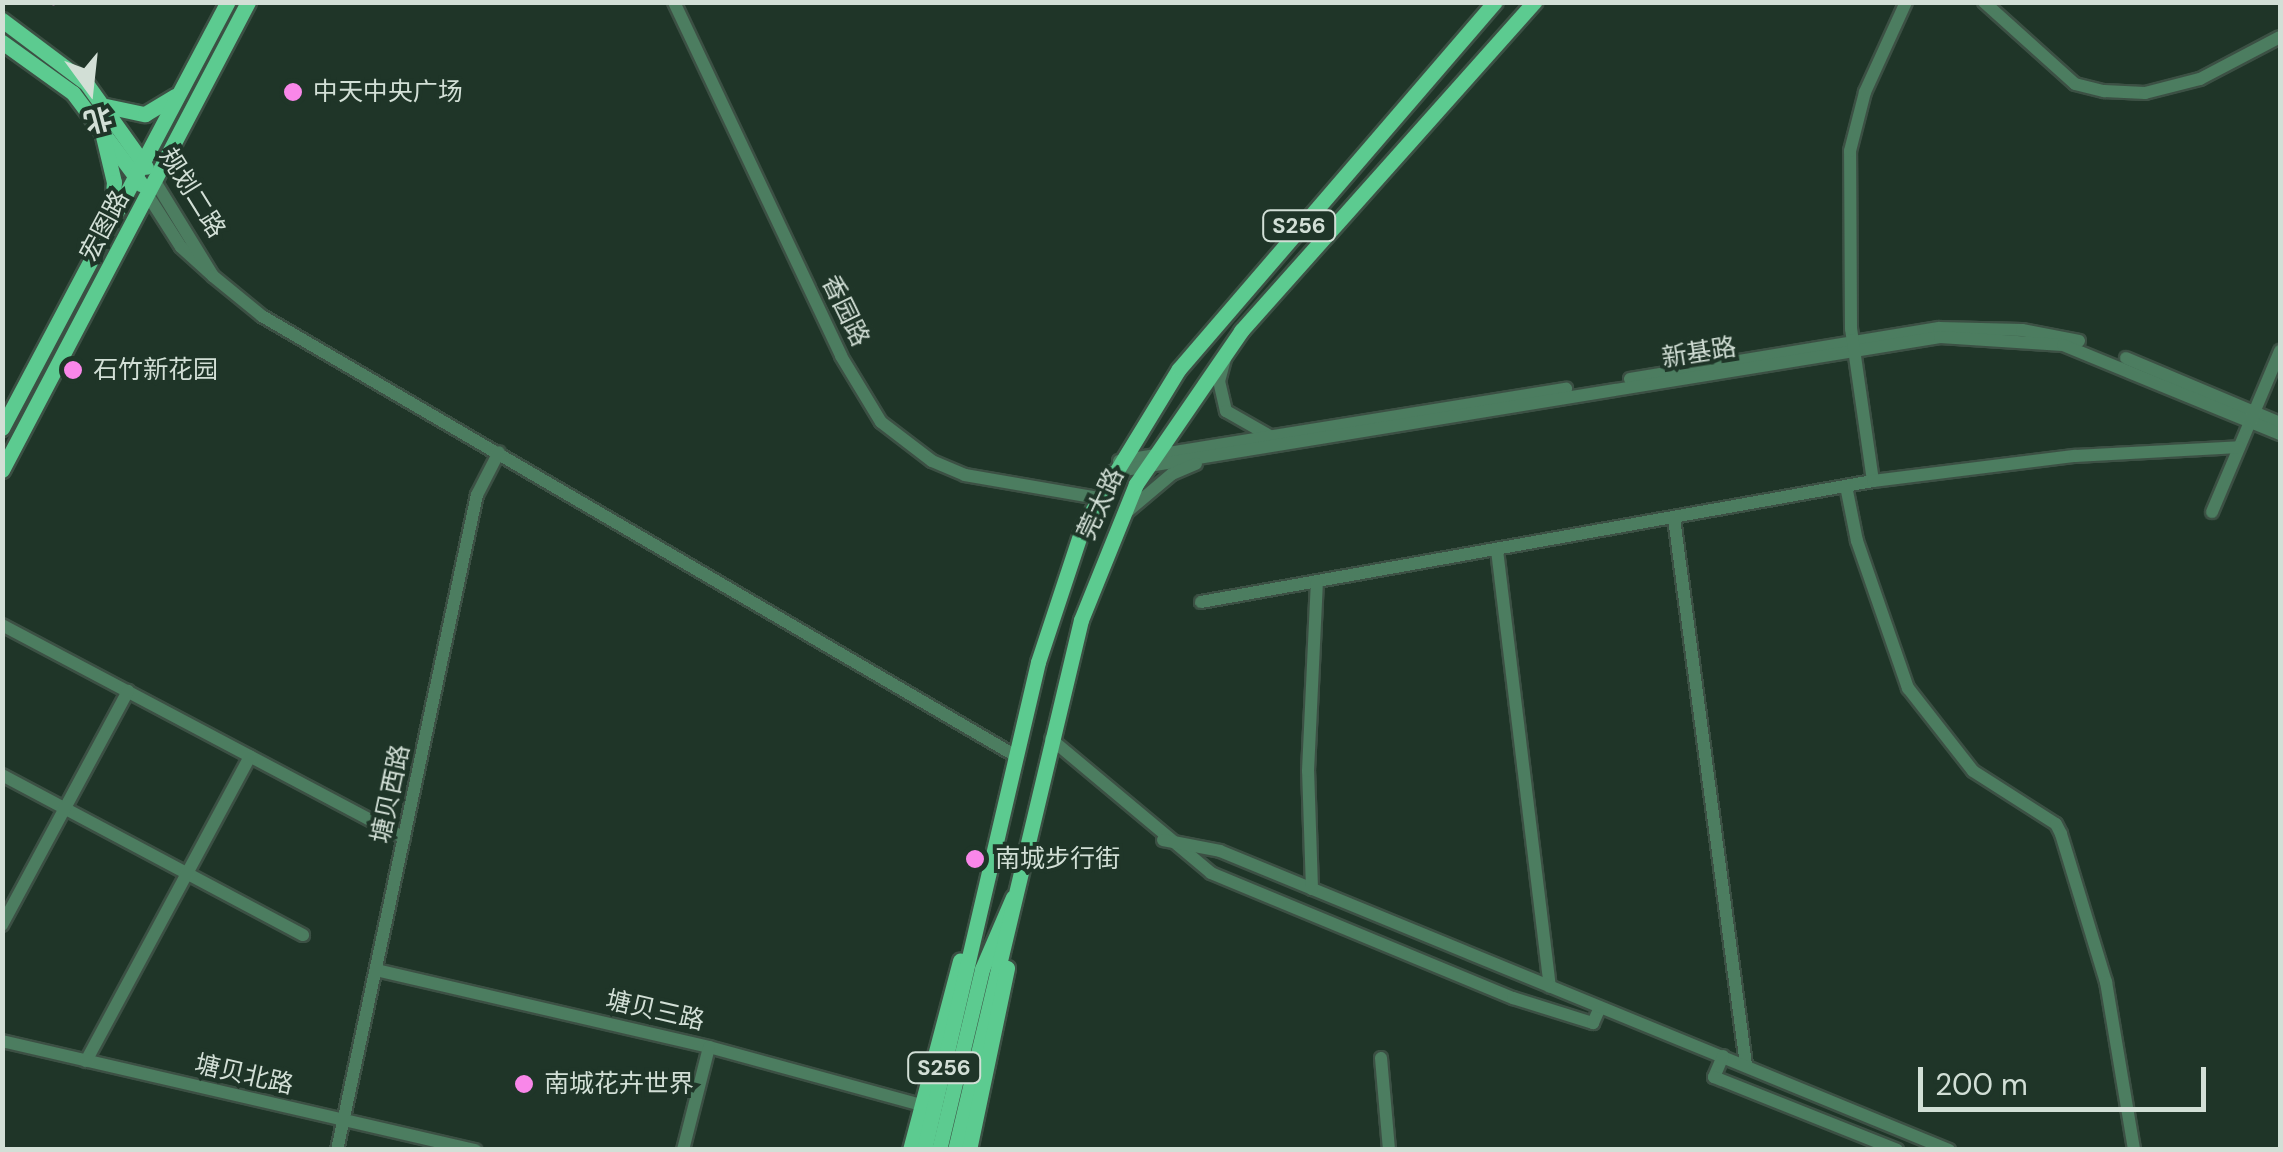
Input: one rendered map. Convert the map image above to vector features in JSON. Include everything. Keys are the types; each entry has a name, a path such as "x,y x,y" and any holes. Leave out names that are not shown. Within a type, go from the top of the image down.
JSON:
{"main road":[{"name":"宏图路","path":"2,428 228,2"},
{"name":"宏图路","path":"2,470 248,2"},
{"name":"莞太路","path":"924,1150 974,924 1054,606 1098,498 1178,369 1494,2"},
{"name":"莞太路","path":"954,1150 1011,932 1017,889 1081,620 1120,520 1149,462 1226,349 1534,2"},
{"name":"规划二路","path":"2,20 32,37 102,104 152,190"},
{"path":"2,42 73,93 140,170"},
{"path":"102,104 145,114 180,92"},
{"path":"98,123 114,182 108,232"},
{"path":"982,969 986,881"},
{"path":"938,1150 982,969 1017,889"},
{"path":"910,1150 974,924"},
{"path":"969,1150 998,1032 1011,932"}],"street":[{"name":"香园路","path":"674,2 841,356 881,422 932,462 964,475 1098,498"},
{"path":"1874,480 1853,345 1850,150 1865,92 1906,2"},
{"path":"1984,2 2075,84 2104,91 2146,93 2200,79 2280,38"},
{"name":"规划二路","path":"152,190 213,276 262,316 1016,756"},
{"name":"新基路","path":"1149,462 1277,437 1982,327 2063,336 2252,416 2280,423"},
{"name":"新基路","path":"1115,466 1212,457 1853,345"},
{"path":"1226,349 1219,381 1226,411 1246,427 1277,437"},
{"path":"2212,512 2280,351"},
{"name":"新基路","path":"2252,416 2280,434"},
{"path":"1202,602 1874,480 2075,456 2239,447"},
{"name":"塘贝西路","path":"337,1150 478,495 499,452"},
{"path":"1120,520 1172,474 1212,457"},
{"path":"1846,486 1857,541 1908,688 1972,771 2056,824 2061,834 2106,982 2134,1150"},
{"path":"1674,518 1746,1065"},
{"path":"1497,550 1550,987"},
{"path":"1312,889 1308,771 1317,582"},
{"path":"2,624 404,838"},
{"path":"2,925 128,691"},
{"path":"1051,739 1163,840 1211,874 1513,998 1594,1023 1600,1006"},
{"path":"86,1061 250,756"},
{"path":"2,775 303,934"},
{"path":"1163,840 1220,852 1949,1150"},
{"name":"塘贝三路","path":"376,970 709,1047 921,1106"},
{"name":"塘贝北路","path":"2,1041 476,1150"},
{"path":"683,1150 709,1047"},
{"path":"1723,1056 1714,1078 1897,1150"},
{"path":"1381,1058 1389,1150"}],"place":[{"name":"中天中央广场","path":"293,92"},
{"name":"石竹新花园","path":"73,370"},
{"name":"南城步行街","path":"975,859"},
{"name":"南城花卉世界","path":"524,1084"}]}
